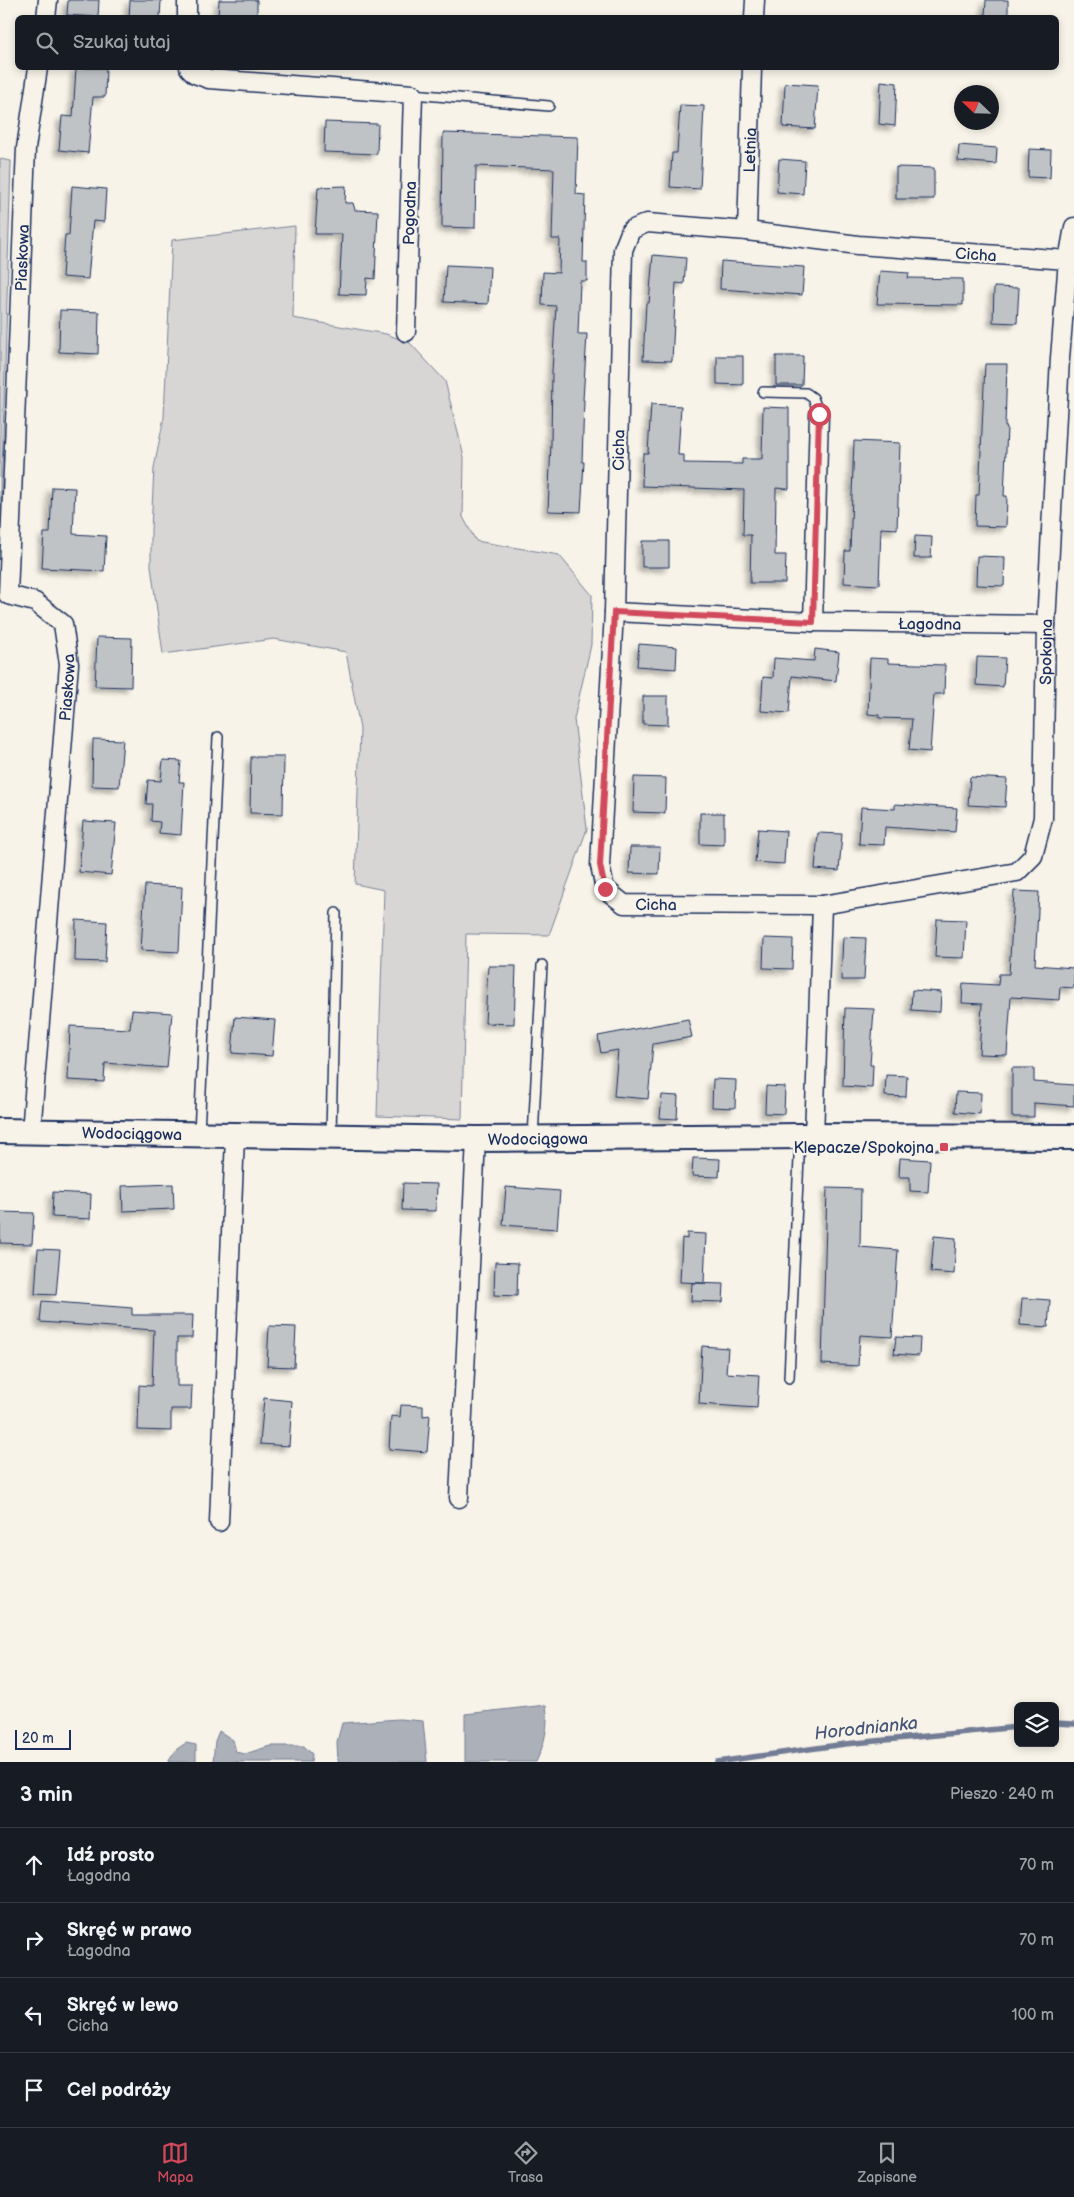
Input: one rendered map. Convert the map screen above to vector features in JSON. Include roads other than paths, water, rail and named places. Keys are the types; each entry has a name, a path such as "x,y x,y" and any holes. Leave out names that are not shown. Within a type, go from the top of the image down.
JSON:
{"street":[{"path":"46,15 48,0"},
{"path":"187,0 187,15"},
{"path":"754,15 755,0"},
{"name":"Piaskowa","path":"31,1132 69,664 63,624 35,602 4,595 26,148 38,70"},
{"path":"191,70 195,74 209,79 413,94"},
{"name":"Letnia","path":"746,231 752,70"},
{"name":"Pogodna","path":"406,332 413,94"},
{"name":"Cicha","path":"822,905 624,904 605,889 600,865 614,612 623,250 631,230 647,223 746,231 858,245 1068,260"},
{"name":"Spokojna","path":"822,905 1017,872 1033,856 1043,818 1046,625 1067,358 1068,260 1074,227"},
{"path":"813,622 819,414"},
{"name":"Łagodna","path":"614,612 813,622 1046,625"},
{"path":"807,1136 822,905"},
{"name":"Wodociągowa","path":"0,1131 199,1136 476,1139 807,1136 1074,1137"},
{"path":"219,1522 236,1136"},
{"path":"459,1498 476,1139"}],"lane":[{"path":"413,94 549,106"},
{"path":"763,392 806,393 813,398 819,414"},
{"path":"199,1136 218,737"},
{"path":"331,1138 336,914"},
{"path":"532,1138 542,965"},
{"path":"789,1378 807,1136"}],"waterway":[{"name":"Horodnianka","path":"1059,1723 1074,1724"},
{"name":"Horodnianka","path":"717,1762 845,1744 1014,1727"}],"place":[{"name":"Klepacze/Spokojna","path":"944,1147"}]}
